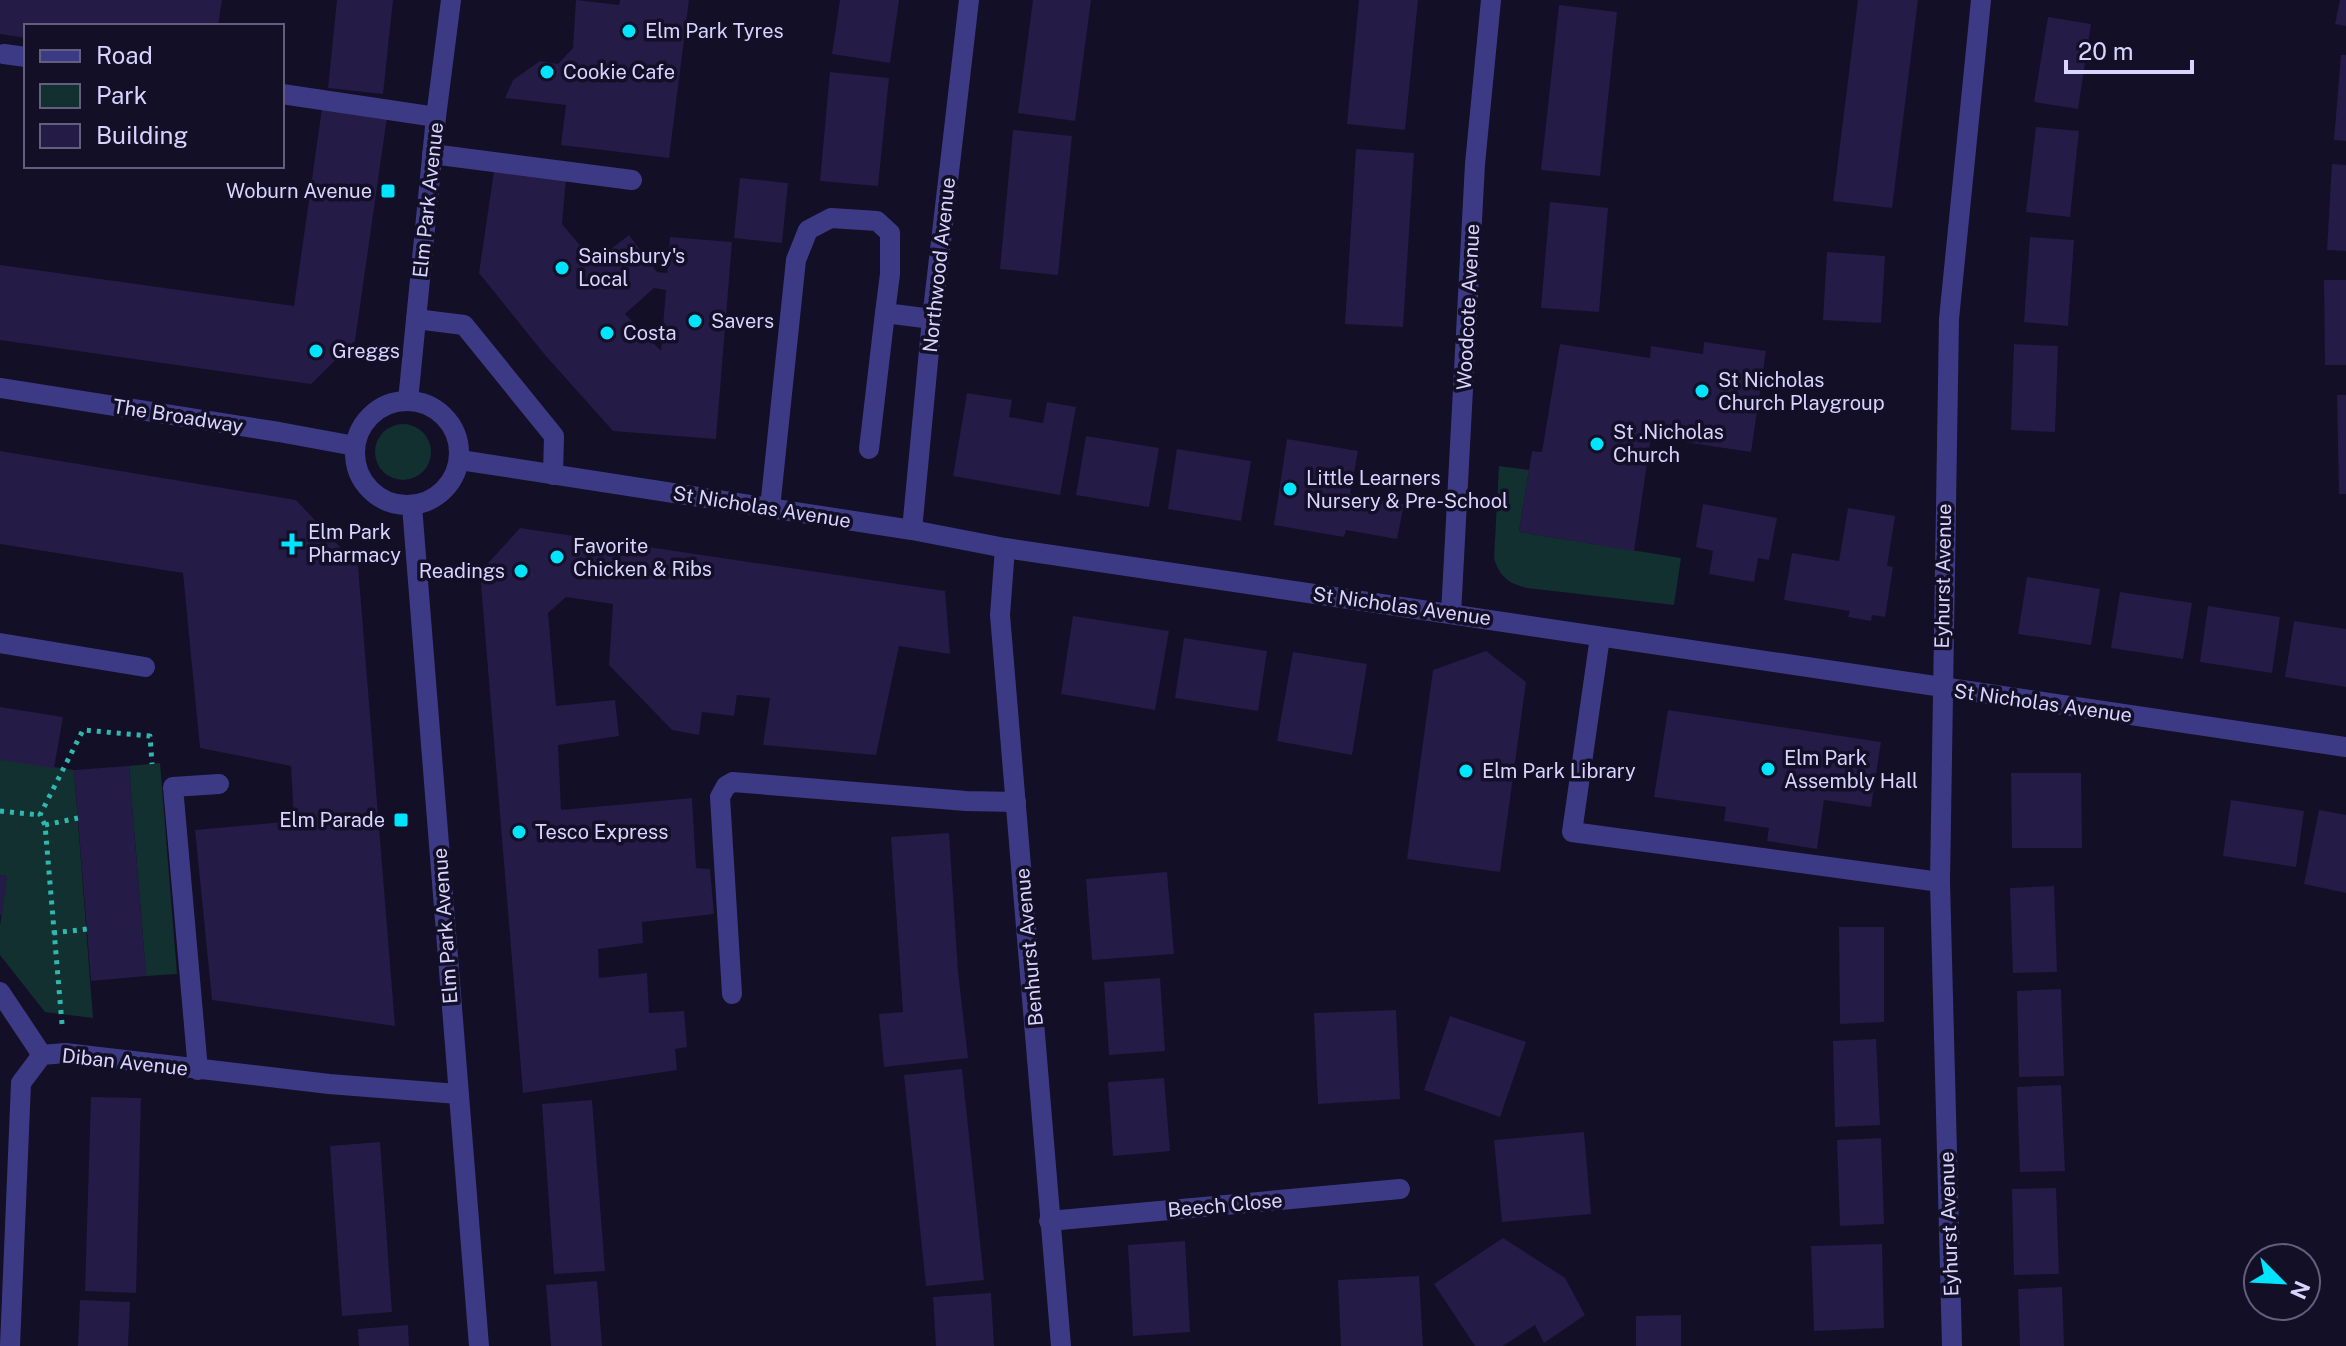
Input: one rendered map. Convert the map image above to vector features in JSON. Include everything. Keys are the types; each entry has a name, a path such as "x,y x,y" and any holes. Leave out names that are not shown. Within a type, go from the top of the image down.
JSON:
{"street":[{"name":"Elm Park Avenue","path":"408,401 432,154 451,0"},
{"name":"Northwood Avenue","path":"912,530 932,319 969,0"},
{"name":"Woodcote Avenue","path":"1451,614 1475,164 1491,0"},
{"name":"Eyhurst Avenue","path":"1952,1346 1940,882 1941,688 1949,319 1981,0"},
{"path":"4,54 24,57"},
{"path":"284,94 436,117"},
{"path":"432,154 632,180"},
{"path":"770,508 796,260 808,230 831,218 877,221 890,233 890,274 869,449"},
{"path":"885,313 932,319"},
{"path":"416,319 464,325 554,436 553,475"},
{"name":"The Broadway","path":"0,388 355,446"},
{"path":"408,401 429,406 447,419 458,438 460,460 451,483 434,499 412,506 388,503 369,490 357,470 355,446 361,428 373,413 389,404 408,401"},
{"name":"St Nicholas Avenue","path":"460,460 912,530 1005,548 2346,747"},
{"name":"Elm Park Avenue","path":"412,506 479,1346"},
{"name":"Benhurst Avenue","path":"1005,548 1000,615 1061,1346"},
{"path":"1600,637 1572,832 1940,882"},
{"path":"0,643 145,667"},
{"path":"732,994 720,797 726,786 733,782 966,801 1016,802"},
{"path":"198,1070 173,787 219,784"},
{"path":"0,992 42,1055"},
{"name":"Diban Avenue","path":"10,1346 21,1083 42,1055 65,1053 329,1084 458,1094"},
{"name":"Beech Close","path":"1049,1221 1400,1189"}],"path":[{"path":"40,815 83,730 150,736 153,768"},
{"path":"0,811 40,815"},
{"path":"40,815 45,825 65,1053"},
{"path":"45,825 78,818"},
{"path":"53,933 87,929"}],"green space":[{"path":"403,424 423,432 431,452 423,472 403,480 383,472 375,452 383,432"},
{"path":"1499,466 1529,470 1519,532 1681,558 1674,605 1527,588 1506,579 1494,559"},
{"path":"0,759 74,770 93,1018 45,1012 0,955 0,926 7,876 0,875"},
{"path":"160,763 177,974 146,976 129,766"}],"building":[{"path":"0,0 222,0 218,24 24,24 24,38 0,34"},
{"path":"337,0 393,0 383,94 328,88"},
{"path":"576,0 619,5 620,0 689,0 669,158 561,145 566,105 505,98 513,80 540,61 558,64 573,48"},
{"path":"840,0 899,0 890,63 832,54"},
{"path":"1033,0 1091,0 1075,121 1018,113"},
{"path":"1359,0 1418,0 1405,130 1347,124"},
{"path":"1858,0 1918,0 1892,208 1833,201"},
{"path":"2340,0 2346,0 2346,26 2335,24"},
{"path":"1559,5 1617,12 1600,176 1541,170"},
{"path":"2048,17 2091,24 2078,109 2034,102"},
{"path":"2341,55 2346,55 2346,141 2334,140"},
{"path":"830,72 889,78 878,186 820,181"},
{"path":"322,108 387,117 355,341 311,384 0,340 0,265 294,306"},
{"path":"2036,127 2079,131 2070,217 2026,212"},
{"path":"1013,130 1072,136 1058,275 1000,269"},
{"path":"1356,149 1414,153 1403,327 1345,324"},
{"path":"2332,164 2346,165 2346,251 2327,250"},
{"path":"494,171 566,178 562,224 594,262 629,235 657,272 667,273 670,237 732,242 716,439 613,431 545,355 479,273","holes":["654,288 666,290 661,351 625,314"]},
{"path":"740,178 788,183 782,243 734,238"},
{"path":"1550,202 1608,208 1599,312 1541,308"},
{"path":"2030,237 2074,240 2068,326 2024,322"},
{"path":"1827,252 1885,256 1881,323 1823,320"},
{"path":"2324,280 2346,280 2346,365 2325,365"},
{"name":"St .Nicholas Church","path":"1704,342 1766,351 1751,452 1651,437 1634,551 1519,532 1532,451 1542,452 1560,344 1650,358 1651,346 1703,354"},
{"path":"2014,344 2058,346 2055,432 2011,430"},
{"path":"967,393 1012,400 1009,417 1043,423 1047,402 1076,407 1060,495 953,476"},
{"path":"2337,395 2346,395 2346,494 2339,494"},
{"path":"1086,436 1159,448 1149,507 1076,495"},
{"path":"1287,439 1358,451 1350,494 1404,504 1397,539 1346,530 1344,537 1274,525"},
{"path":"1177,449 1251,461 1241,521 1168,509"},
{"path":"0,451 296,500 358,566 395,1026 212,1000 195,830 294,821 291,766 200,748 183,573 0,544"},
{"path":"1703,504 1777,518 1769,560 1758,558 1754,582 1709,574 1713,551 1696,547"},
{"path":"1848,508 1895,516 1887,566 1893,567 1885,617 1872,615 1871,621 1848,617 1850,611 1784,600 1792,553 1839,561"},
{"path":"520,528 945,591 950,654 899,646 876,755 763,745 770,698 737,695 734,716 702,712 699,735 672,730 609,665 613,604 566,597 548,613 556,706 615,700 619,736 558,745 561,810 692,798 696,868 710,869 714,914 642,922 643,943 598,949 599,978 647,973 649,1013 684,1011 687,1047 675,1049 677,1070 523,1093 480,572"},
{"path":"2027,577 2100,589 2091,645 2018,634"},
{"path":"2120,592 2192,603 2183,659 2111,648"},
{"path":"2208,606 2280,617 2272,673 2200,662"},
{"path":"1073,616 1169,631 1155,710 1061,694"},
{"path":"2294,621 2346,629 2346,687 2285,677"},
{"path":"1184,638 1267,651 1258,711 1175,698"},
{"name":"Elm Park Library","path":"1486,651 1526,682 1500,872 1407,859 1433,670"},
{"path":"1293,652 1367,664 1352,755 1277,741"},
{"path":"0,707 63,717 54,768 0,760"},
{"name":"Elm Park Assembly Hall","path":"1668,710 1881,742 1871,807 1824,800 1817,849 1767,841 1769,828 1724,821 1726,807 1654,797"},
{"path":"129,766 146,976 91,981 74,770"},
{"path":"2011,773 2081,773 2082,848 2012,848"},
{"path":"2231,800 2304,811 2296,867 2223,856"},
{"path":"2319,810 2346,815 2346,893 2304,884"},
{"path":"949,833 958,972 968,1058 884,1067 879,1014 903,1012 891,837"},
{"path":"1167,872 1174,954 1092,960 1086,879"},
{"path":"0,875 7,876 2,915 0,915"},
{"path":"2054,886 2057,972 2013,973 2010,888"},
{"path":"1839,927 1884,927 1884,1022 1840,1024"},
{"path":"1160,978 1165,1051 1109,1055 1104,982"},
{"path":"2061,989 2064,1076 2019,1077 2017,991"},
{"path":"1396,1010 1400,1099 1318,1104 1314,1013"},
{"path":"1450,1016 1526,1042 1500,1117 1424,1090"},
{"path":"1876,1039 1880,1125 1835,1127 1833,1041"},
{"path":"962,1069 984,1280 926,1286 904,1075"},
{"path":"1164,1078 1170,1151 1113,1156 1108,1082"},
{"path":"2061,1085 2065,1171 2020,1172 2017,1087"},
{"path":"91,1097 141,1098 136,1293 85,1291"},
{"path":"592,1100 605,1271 554,1274 542,1104"},
{"path":"1584,1132 1591,1214 1502,1222 1494,1140"},
{"path":"1881,1138 1884,1224 1840,1226 1837,1140"},
{"path":"380,1142 392,1312 342,1316 330,1146"},
{"path":"2056,1188 2059,1274 2014,1275 2012,1189"},
{"path":"1503,1238 1565,1278 1585,1315 1544,1343 1535,1325 1503,1346 1475,1346 1434,1284"},
{"path":"1185,1241 1190,1332 1133,1336 1128,1245"},
{"path":"1882,1244 1884,1328 1814,1331 1811,1246"},
{"path":"1419,1276 1423,1346 1341,1346 1338,1280"},
{"path":"597,1281 602,1346 551,1346 546,1285"},
{"path":"2062,1287 2064,1346 2020,1346 2018,1289"},
{"path":"991,1293 994,1346 936,1346 933,1297"},
{"path":"80,1300 130,1302 128,1346 78,1346"},
{"path":"1681,1315 1681,1346 1636,1346 1636,1316"},
{"path":"408,1325 409,1346 359,1346 358,1329"}],"place":[{"name":"Elm Park Tyres","path":"629,31"},
{"name":"Cookie Cafe","path":"547,72"},
{"name":"Woburn Avenue","path":"388,191"},
{"name":"Sainsbury's Local","path":"562,268"},
{"name":"Savers","path":"695,321"},
{"name":"Costa","path":"607,333"},
{"name":"Greggs","path":"316,351"},
{"name":"St Nicholas Church Playgroup","path":"1702,391"},
{"name":"St .Nicholas Church","path":"1597,444"},
{"name":"Little Learners Nursery & Pre-School","path":"1290,489"},
{"name":"Elm Park Pharmacy","path":"292,544"},
{"name":"Favorite Chicken & Ribs","path":"557,557"},
{"name":"Readings","path":"521,571"},
{"name":"Elm Park Assembly Hall","path":"1768,769"},
{"name":"Elm Park Library","path":"1466,771"},
{"name":"Elm Parade","path":"401,820"},
{"name":"Tesco Express","path":"519,832"}]}
